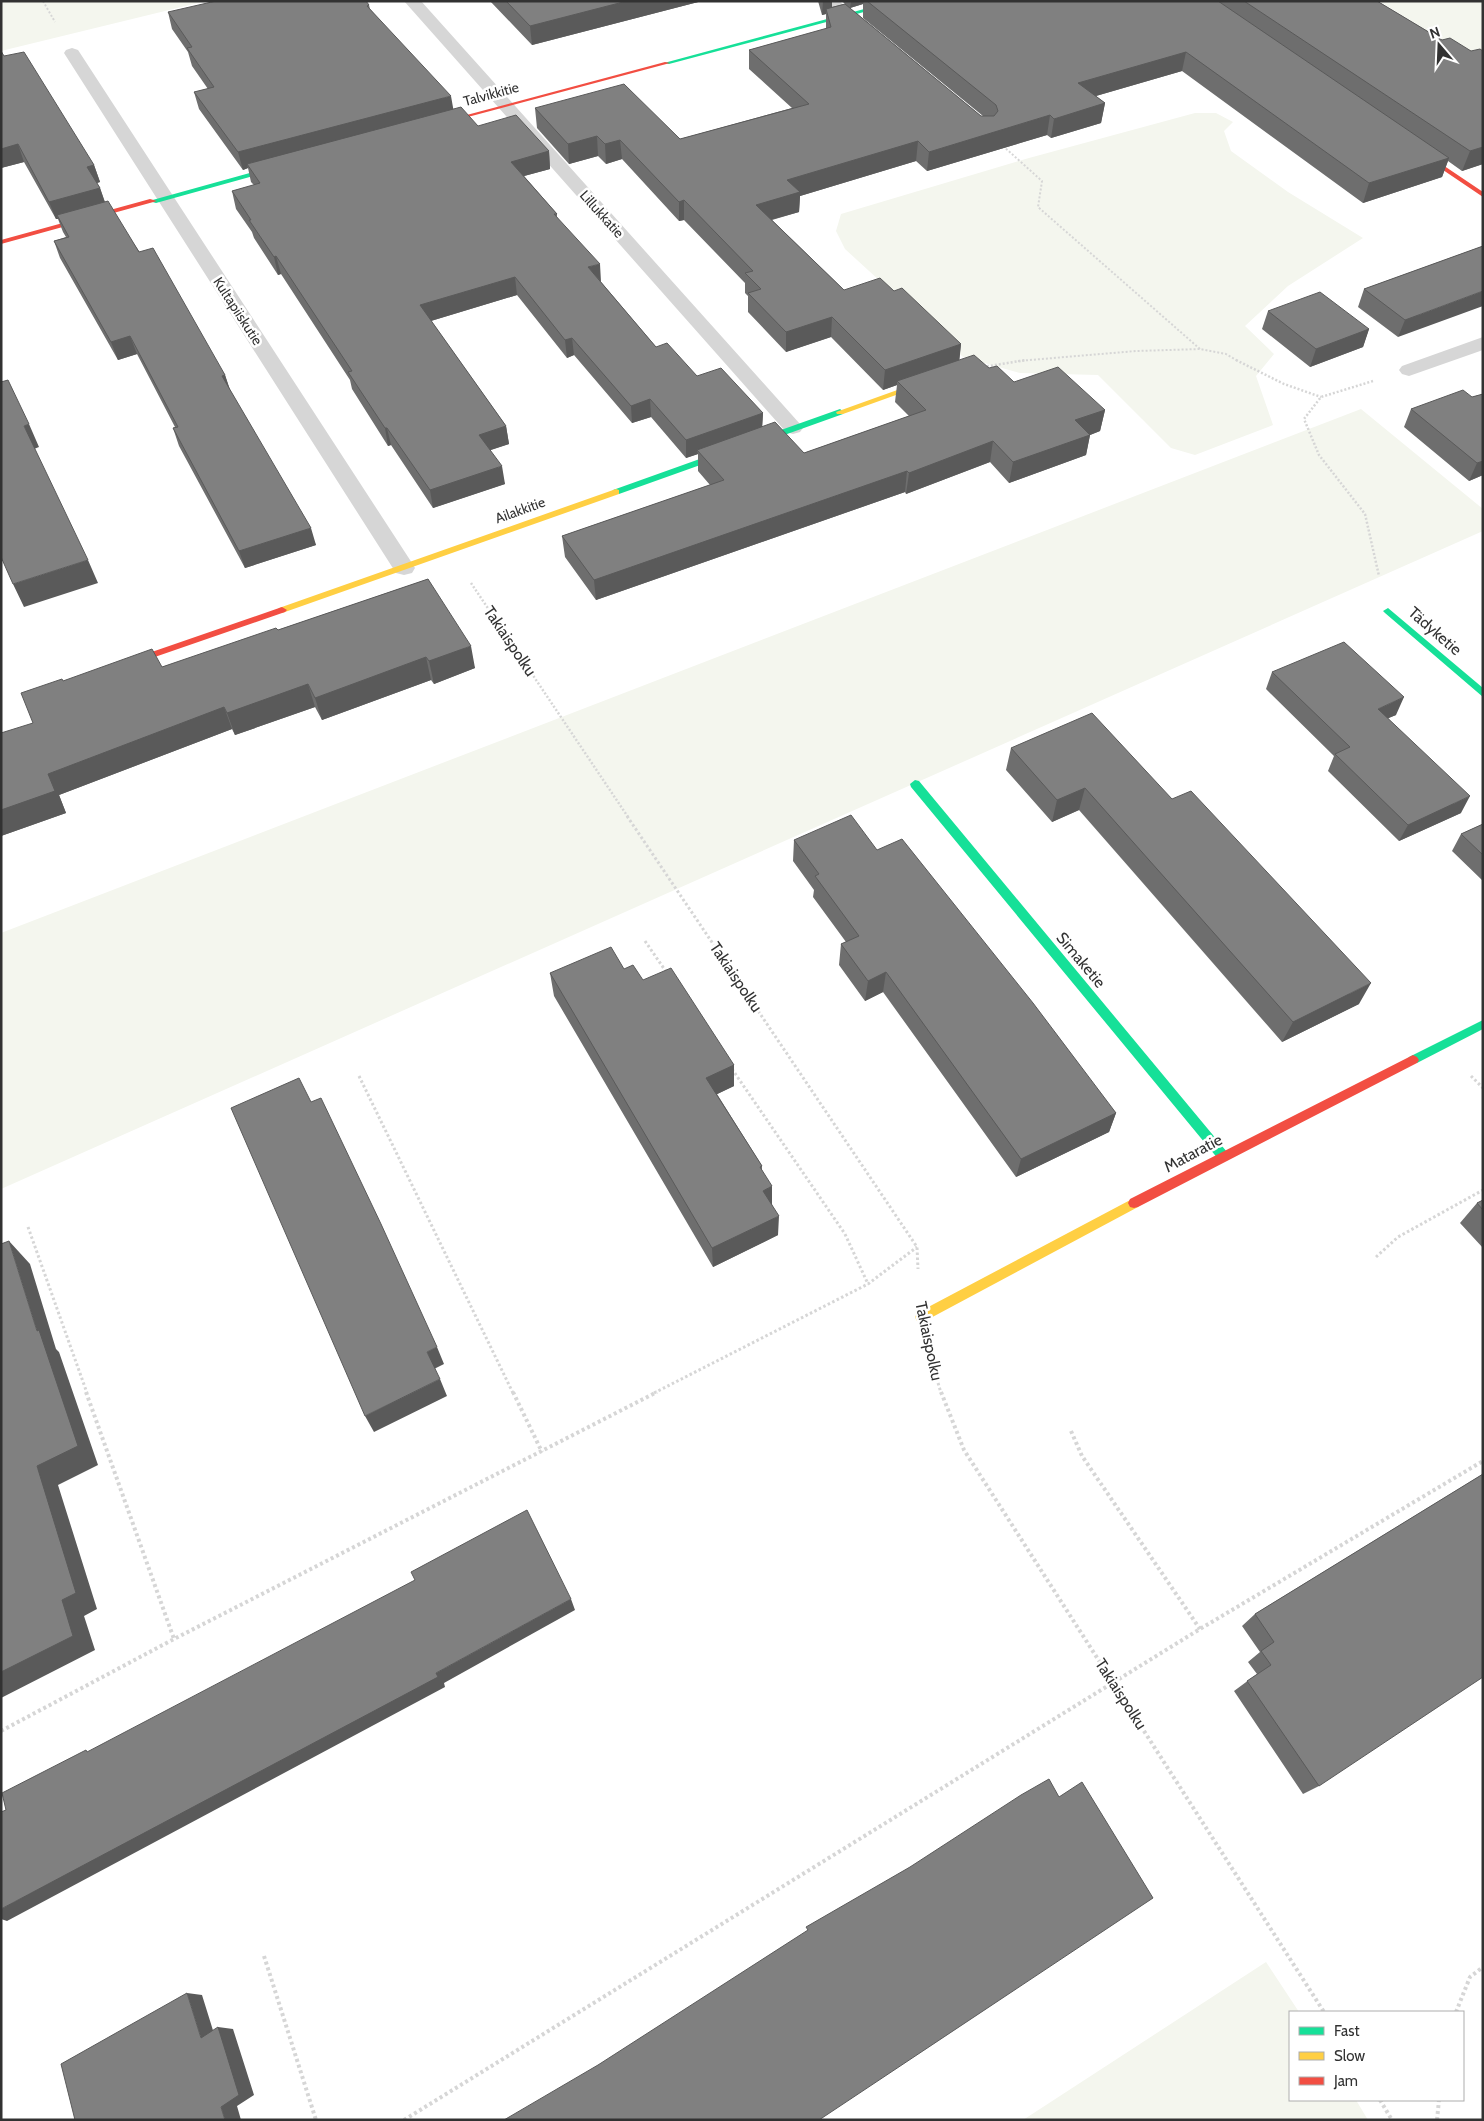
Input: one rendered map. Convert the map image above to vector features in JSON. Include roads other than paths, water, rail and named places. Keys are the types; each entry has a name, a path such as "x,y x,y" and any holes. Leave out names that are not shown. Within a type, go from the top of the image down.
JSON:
{"street":[{"name":"Lillukkatie","path":"412,1 793,428"},
{"path":"829,1 876,40"},
{"name":"Talvikkitie","path":"420,129 902,1"},
{"name":"Kultapiiskutie","path":"72,53 404,568"},
{"path":"1401,140 1483,195"},
{"path":"1,242 297,162"},
{"path":"1410,370 1483,343"},
{"name":"Ailakkitie","path":"112,669 450,552 793,428 965,370"},
{"name":"Tädyketie","path":"1388,611 1483,694"},
{"name":"Simaketie","path":"915,784 1223,1156"},
{"name":"Mataratie","path":"921,1317 1223,1156 1483,1024"}]}
